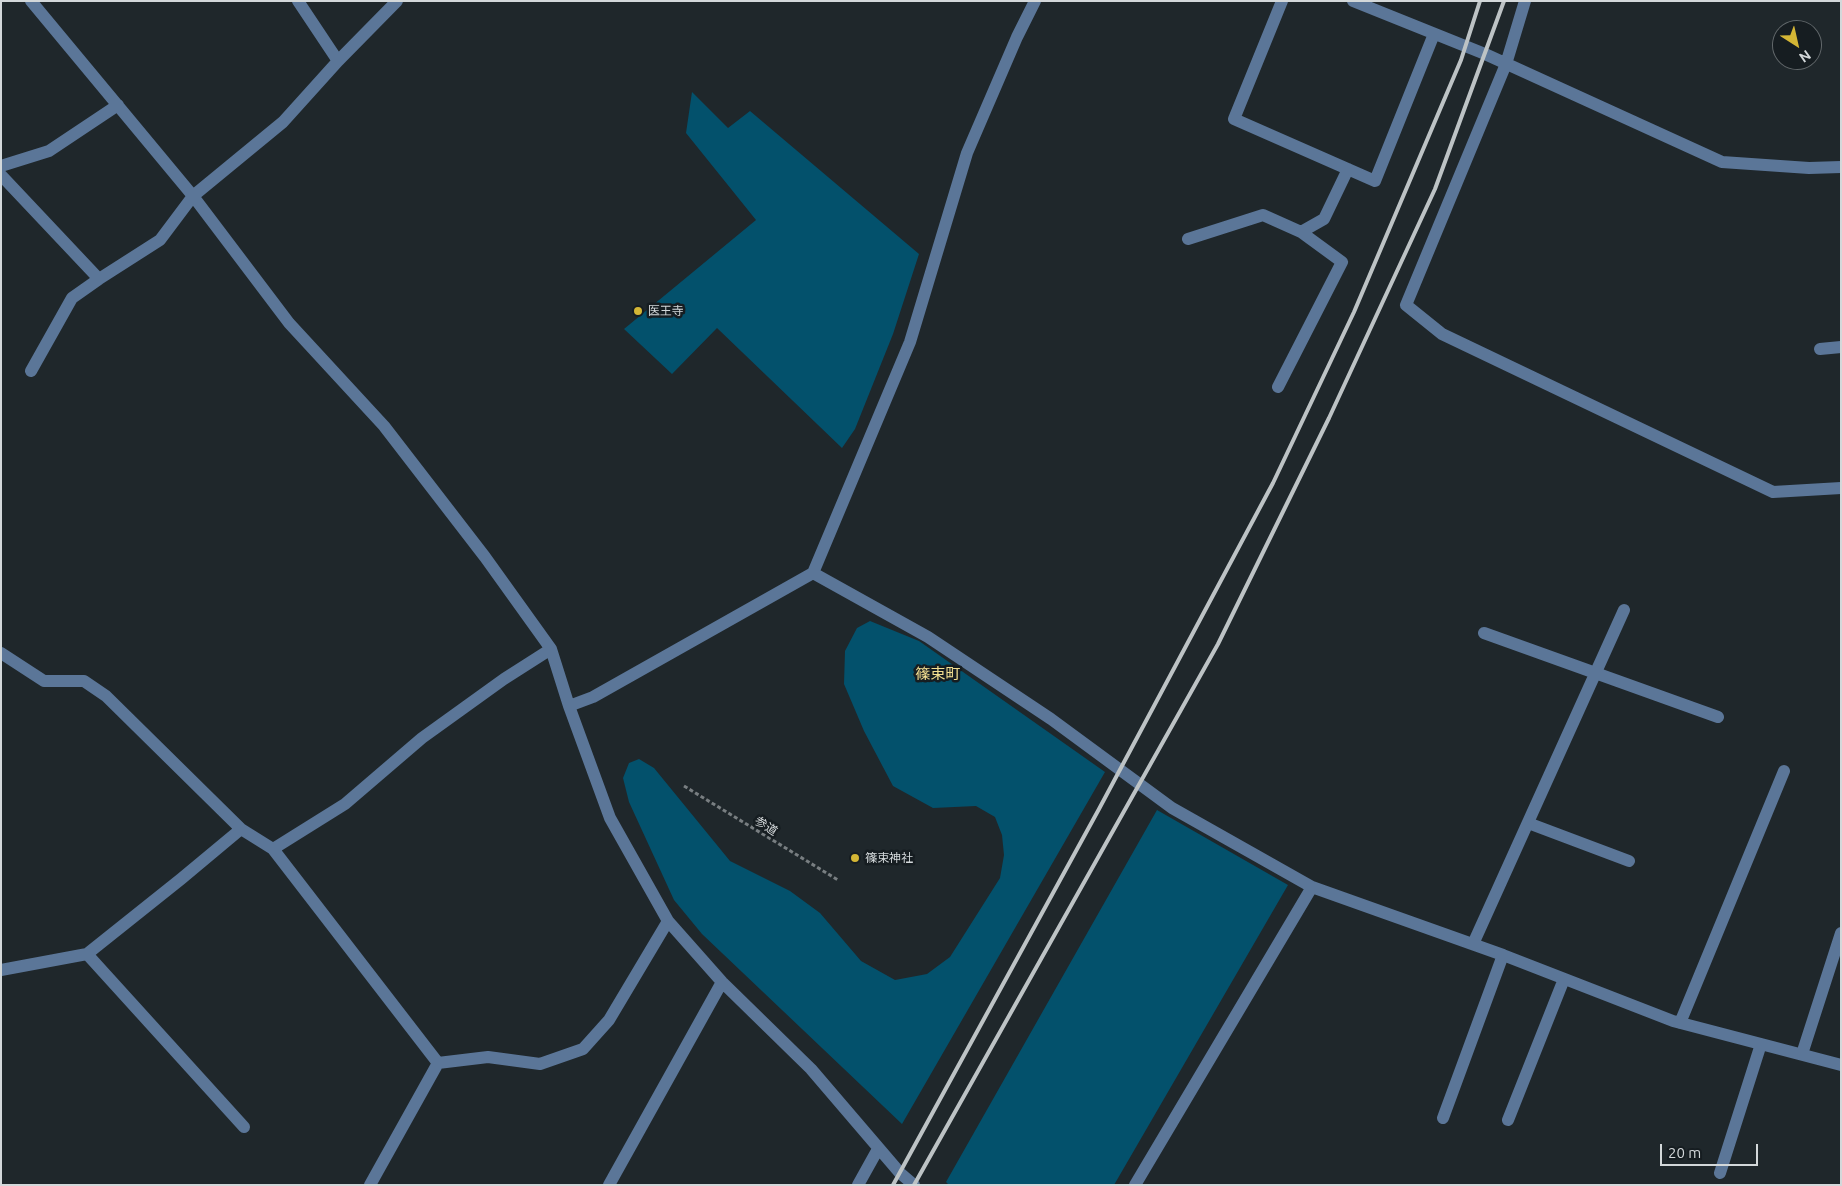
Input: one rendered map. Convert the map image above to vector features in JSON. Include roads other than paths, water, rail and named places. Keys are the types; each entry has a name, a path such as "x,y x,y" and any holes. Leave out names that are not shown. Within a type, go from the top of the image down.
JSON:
{"street":[{"path":"32,1 193,196 289,323 384,426 485,557 551,649 569,706 610,818 668,921 722,982 811,1069 878,1149 914,1185"},
{"path":"298,1 338,61"},
{"path":"31,371 72,298 160,240 193,196 283,122 338,61 397,1"},
{"path":"569,706 593,698 813,573 910,342 967,153 1016,38 1035,1"},
{"path":"1282,1 1234,119 1375,181 1434,34"},
{"path":"1354,1 1506,64 1722,162 1809,168 1841,167"},
{"path":"1525,1 1506,64 1406,305 1442,334 1773,492 1841,488"},
{"path":"1,166 49,151 118,105"},
{"path":"1301,232 1324,219 1348,169"},
{"path":"1,175 99,279"},
{"path":"1188,239 1263,216 1301,232 1342,262 1278,386"},
{"path":"1820,349 1841,347"},
{"path":"813,573 928,637 1051,719 1172,808 1312,887 1503,954 1680,1023 1802,1054 1841,1066"},
{"path":"1473,944 1624,610"},
{"path":"1484,633 1718,717"},
{"path":"273,849 345,804 422,738 504,679 551,649"},
{"path":"1,653 44,681 84,681 106,696 240,828 273,849 438,1063"},
{"path":"1680,1023 1784,771"},
{"path":"1528,823 1629,861"},
{"path":"1,970 87,954 181,879 240,828"},
{"path":"1135,1185 1312,887"},
{"path":"438,1063 488,1057 540,1064 583,1049 609,1020 668,921"},
{"path":"1802,1054 1841,933"},
{"path":"87,954 244,1127"},
{"path":"1443,1118 1503,954"},
{"path":"1508,1120 1564,979"},
{"path":"608,1185 722,982"},
{"path":"1720,1173 1761,1044"},
{"path":"370,1185 438,1063"},
{"path":"858,1185 878,1149"}],"railway":[{"path":"893,1185 1099,809 1273,483 1354,312 1461,60 1480,1"},
{"path":"914,1185 1218,644 1329,418 1435,189 1504,1"}],"place":[{"name":"医王寺","path":"638,311"},
{"name":"篠束神社","path":"855,858"}],"district":[{"name":"篠束町","path":"938,674"}]}
